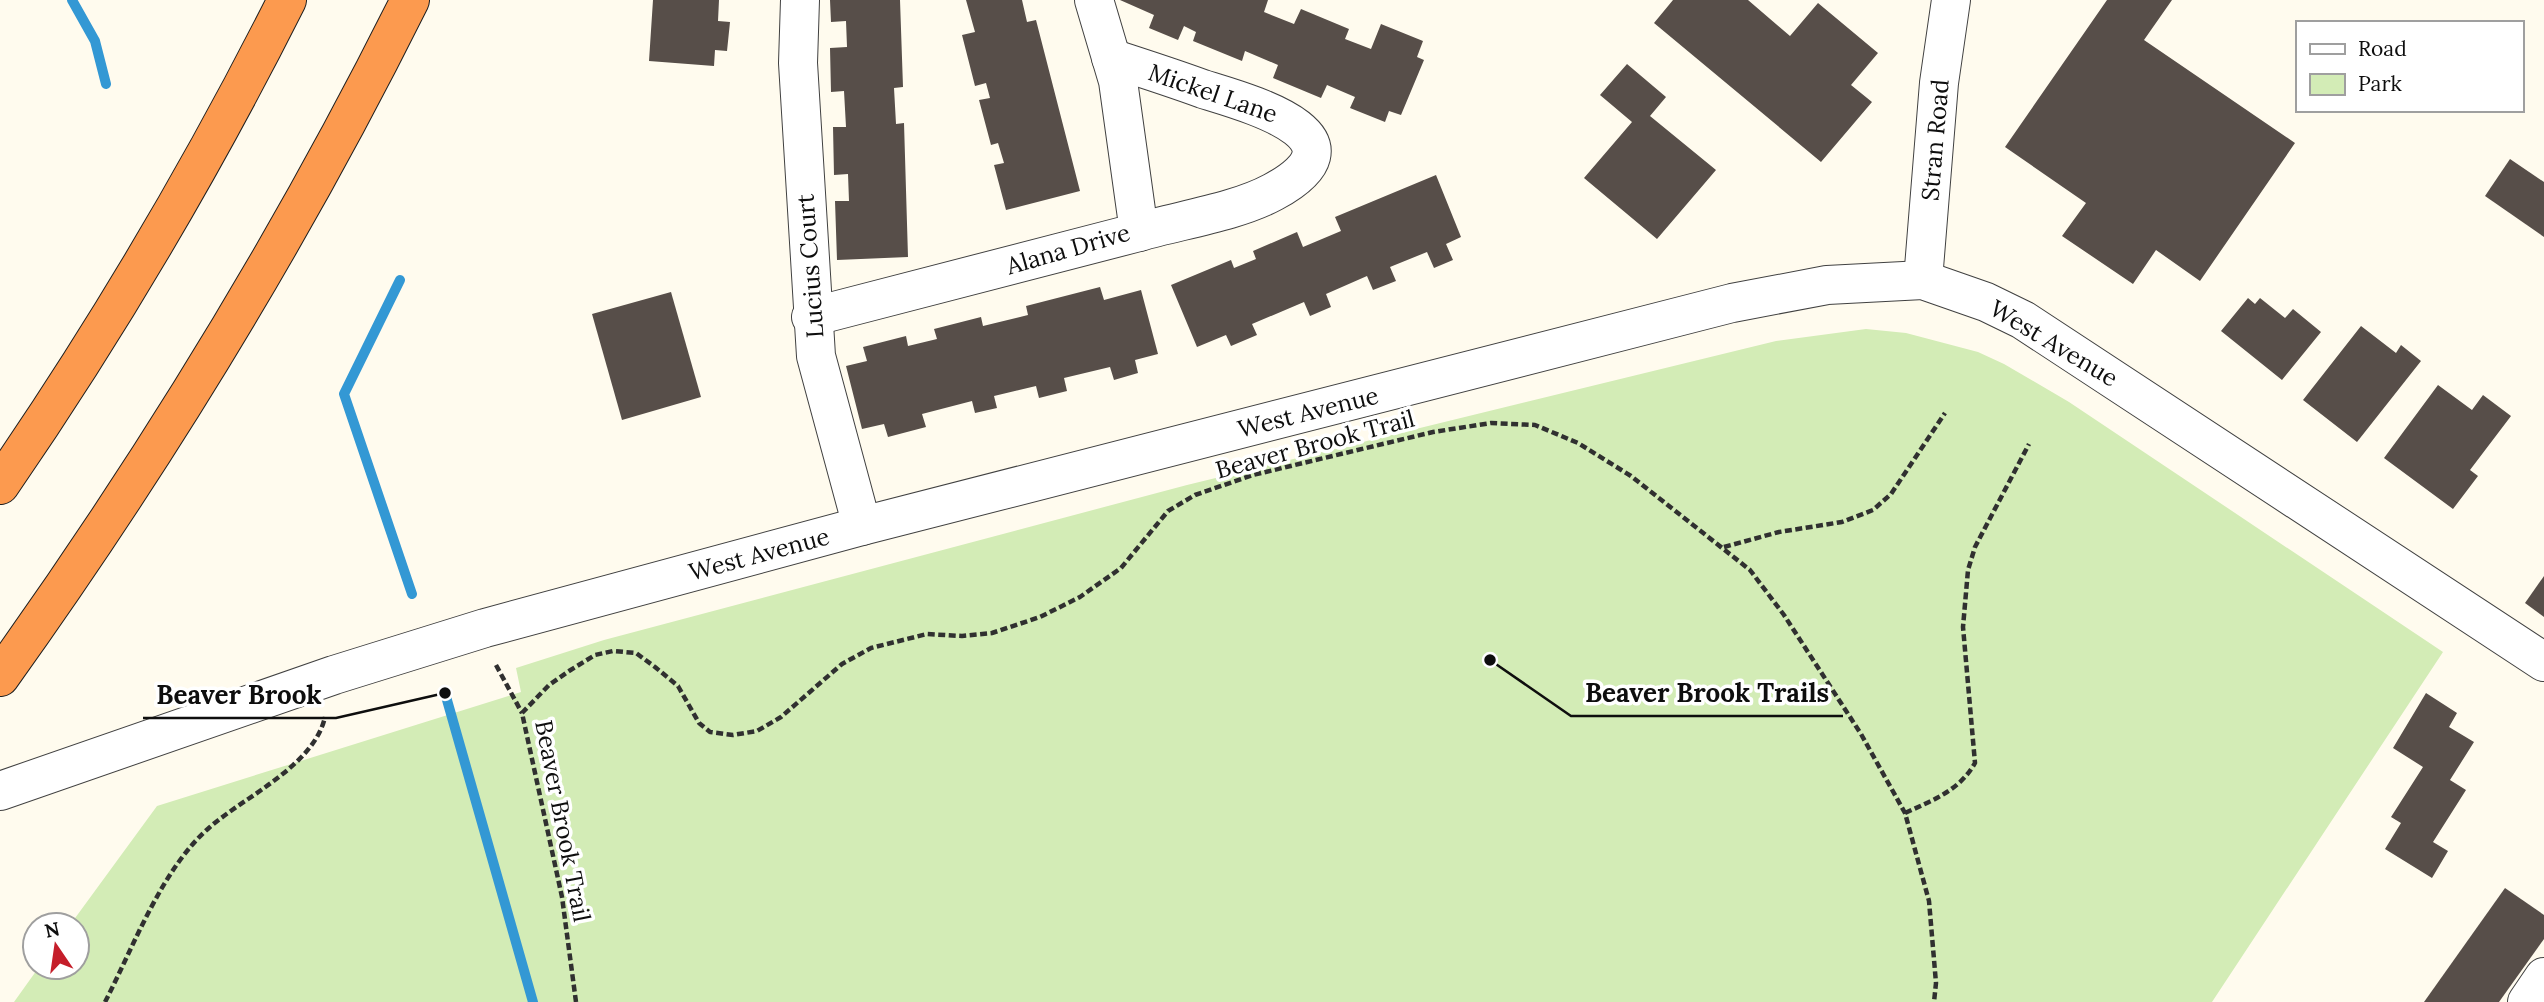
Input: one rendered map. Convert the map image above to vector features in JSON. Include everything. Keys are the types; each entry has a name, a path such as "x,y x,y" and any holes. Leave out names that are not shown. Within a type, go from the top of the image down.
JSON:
{"highway":[{"path":"0,485 77,368 149,249 286,0"},
{"path":"0,677 113,515 251,295 319,176 410,0"}],"street":[{"name":"Lucius Court","path":"800,0 798,63 811,317 824,394 862,526"},
{"name":"Alana Drive","path":"811,317 1139,232 1118,81 1094,0"},
{"name":"Stran Road","path":"1923,281 1939,83 1951,0"},
{"name":"Mickel Lane","path":"1111,58 1278,114 1303,131 1309,143 1309,156 1303,170 1270,193 1139,232"},
{"name":"West Avenue","path":"0,791 334,675 485,628 862,526 1732,303 1828,285 1923,281 1986,302 2064,345 2544,662"},
{"path":"2527,1002 2544,977"}],"path":[{"path":"1723,547 1779,532 1842,522 1873,510 1891,494 1945,413"},
{"name":"Beaver Brook Trail","path":"576,1002 562,897 523,713 549,685 569,671 596,655 613,651 636,653 678,686 699,723 710,732 733,735 757,731 781,717 842,664 871,648 927,634 962,636 992,633 1040,617 1080,597 1121,568 1168,511 1195,495 1253,475 1433,432 1491,423 1535,425 1578,443 1631,476 1750,570 1784,615 1861,734 1905,813 1929,901 1936,983 1934,1002"},
{"path":"1905,813 1941,797 1965,781 1975,763 1963,627 1968,570 1975,547 2029,443"},
{"path":"485,628 498,670 523,713"},
{"path":"105,1002 186,850 211,826 283,773 322,730 334,675"}],"green space":[{"path":"1866,329 1906,333 1978,352 2004,364 2069,402 2443,652 2212,1002 14,1002 29,981 91,981 91,911 80,911 157,806 521,692 516,668 604,640 1187,485 1776,341"}],"building":[{"path":"653,0 719,0 718,21 730,22 727,51 715,50 714,66 649,61"},
{"path":"830,0 900,0 903,87 894,88 896,124 904,123 908,257 837,260 835,201 849,201 848,174 834,175 833,127 846,127 844,91 831,92 830,48 847,47 846,21 831,22"},
{"path":"966,0 1022,0 1027,22 1036,20 1080,191 1006,210 994,165 1004,163 998,143 991,145 979,100 990,98 986,83 975,86 962,35 975,32"},
{"path":"1120,0 1268,0 1264,12 1294,24 1301,9 1349,29 1345,39 1371,49 1381,24 1423,41 1417,57 1424,60 1401,115 1389,111 1385,122 1350,108 1355,97 1327,85 1321,98 1273,78 1278,65 1245,51 1242,61 1193,41 1196,32 1184,26 1178,40 1149,28 1154,15"},
{"path":"1673,0 1748,0 1790,36 1818,3 1878,53 1851,85 1872,102 1821,162 1654,23"},
{"path":"2107,0 2172,0 2144,40 2295,143 2200,281 2156,250 2133,284 2062,236 2086,203 2005,147"},
{"path":"1627,64 1666,97 1650,116 1716,170 1657,239 1584,178 1632,122 1600,95"},
{"path":"2510,159 2544,182 2544,237 2485,196"},
{"path":"1436,175 1461,237 1446,244 1453,260 1434,268 1427,252 1390,267 1396,281 1373,290 1367,276 1326,294 1331,307 1310,316 1304,302 1252,324 1257,335 1231,346 1226,335 1197,347 1171,285 1231,260 1234,268 1256,259 1253,251 1297,232 1303,247 1341,231 1335,217"},
{"path":"1100,287 1104,300 1141,290 1158,354 1135,360 1138,373 1114,380 1110,367 1064,378 1067,391 1039,398 1036,386 994,396 997,408 975,413 972,401 922,414 926,427 888,437 884,424 862,429 846,366 867,361 863,347 906,336 908,346 937,339 934,329 981,317 983,326 1028,315 1026,306"},
{"path":"671,292 701,397 622,420 592,314"},
{"path":"2248,298 2255,304 2260,298 2285,318 2293,309 2321,332 2282,380 2221,331"},
{"path":"2361,326 2396,353 2401,345 2421,361 2357,442 2303,400"},
{"path":"2438,385 2472,410 2483,395 2511,416 2470,470 2478,476 2453,509 2384,458"},
{"path":"2544,576 2544,617 2525,603"},
{"path":"2426,693 2457,713 2449,727 2474,742 2450,780 2466,790 2433,842 2448,851 2432,878 2385,849 2401,823 2391,817 2423,767 2393,748"},
{"path":"2505,888 2544,915 2544,939 2499,1002 2424,1002"}],"waterway":[{"path":"72,0 95,41 106,84"},
{"path":"400,280 344,394 412,594"},
{"path":"445,693 533,1002"}],"place":[{"name":"Beaver Brook Trails","path":"1490,660"},
{"name":"Beaver Brook","path":"445,693"}]}
